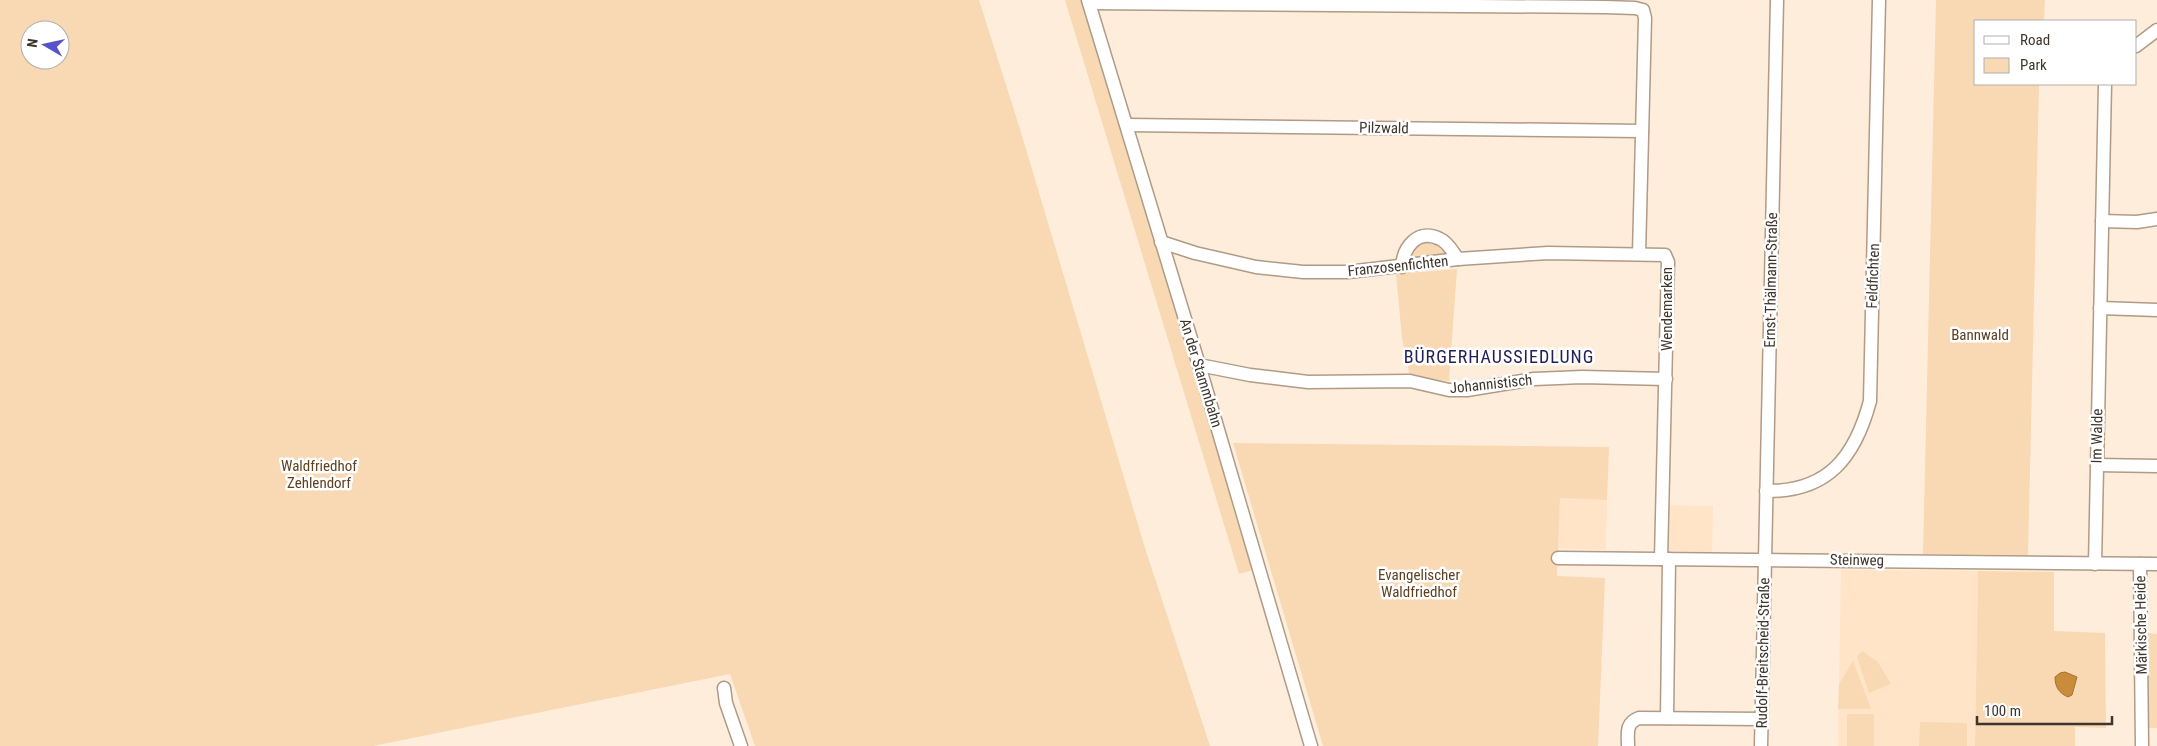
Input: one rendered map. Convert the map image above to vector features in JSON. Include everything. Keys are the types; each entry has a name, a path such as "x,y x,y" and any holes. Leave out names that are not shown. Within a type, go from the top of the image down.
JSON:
{"street":[{"name":"Ernst-Thälmann-Straße","path":"1764,560 1777,0"},
{"name":"Feldfichten","path":"1766,491 1799,489 1819,480 1830,472 1839,464 1854,443 1870,401 1879,0"},
{"path":"1089,2 1605,4 1643,10 1645,18 1639,254"},
{"name":"An der Stammbahn","path":"1089,2 1199,365 1311,746"},
{"path":"2137,45 2157,30"},
{"name":"Im Walde","path":"2095,564 2106,85"},
{"name":"Pilzwald","path":"1127,125 1642,131"},
{"path":"2102,221 2137,222 2157,219"},
{"path":"1402,267 1402,256 1406,248 1413,241 1422,237 1440,239 1448,245 1458,259"},
{"name":"Franzosenfichten","path":"1161,242 1195,253 1256,267 1302,272 1348,272 1458,259 1548,253 1639,254"},
{"name":"Wendemarken","path":"1639,254 1659,253 1667,258 1665,559 1667,718"},
{"path":"2100,308 2157,310"},
{"name":"Johannistisch","path":"1199,365 1250,375 1308,382 1410,381 1449,390 1467,390 1534,379 1553,378 1609,376 1666,379"},
{"path":"2097,464 2157,466"},
{"name":"Steinweg","path":"1558,558 2157,564"},
{"name":"Rudolf-Breitscheid-Straße","path":"1761,746 1764,560"},
{"name":"Märkische Heide","path":"2140,564 2142,746"},
{"path":"724,688 726,703 741,746"},
{"path":"1628,746 1628,726 1634,720 1667,718 1761,719"}],"shaded area":[{"path":"1560,498 1607,500 1606,550 1558,548"},
{"path":"1668,505 1713,506 1712,552 1667,551"},
{"path":"1841,570 1978,571 1975,746 1838,746"},
{"path":"2065,672 2077,677 2072,695 2068,697 2062,694 2055,681 2055,677"}],"green space":[{"name":"Waldfriedhof Zehlendorf","path":"0,0 979,0 1020,129 1145,548 1210,746 755,746 730,674 373,746 0,746"},
{"path":"1065,0 1088,0 1259,568 1239,574"},
{"name":"Bannwald","path":"1936,0 2045,0 2044,20 1974,20 1974,85 2039,85 2028,555 1923,554"},
{"path":"1422,242 1441,243 1449,255 1405,261 1405,256"},
{"path":"1457,269 1449,381 1410,377 1402,338 1396,274"},
{"name":"Evangelischer Waldfriedhof","path":"1233,443 1609,447 1607,500 1560,498 1557,576 1605,578 1598,746 1323,746"},
{"path":"1978,571 2054,572 2054,631 2105,633 2106,728 2075,727 2075,746 1975,746"},
{"path":"2146,633 2157,634 2157,728 2148,728"},
{"path":"1862,651 1878,662 1891,684 1869,693 1857,657"},
{"path":"1853,661 1871,709 1838,709 1839,684"},
{"path":"1847,714 1874,714 1874,746 1847,746"},
{"path":"1920,722 1967,723 1967,746 1919,746"}],"district":[{"name":"BÜRGERHAUSSIEDLUNG","path":"1499,357"}]}
